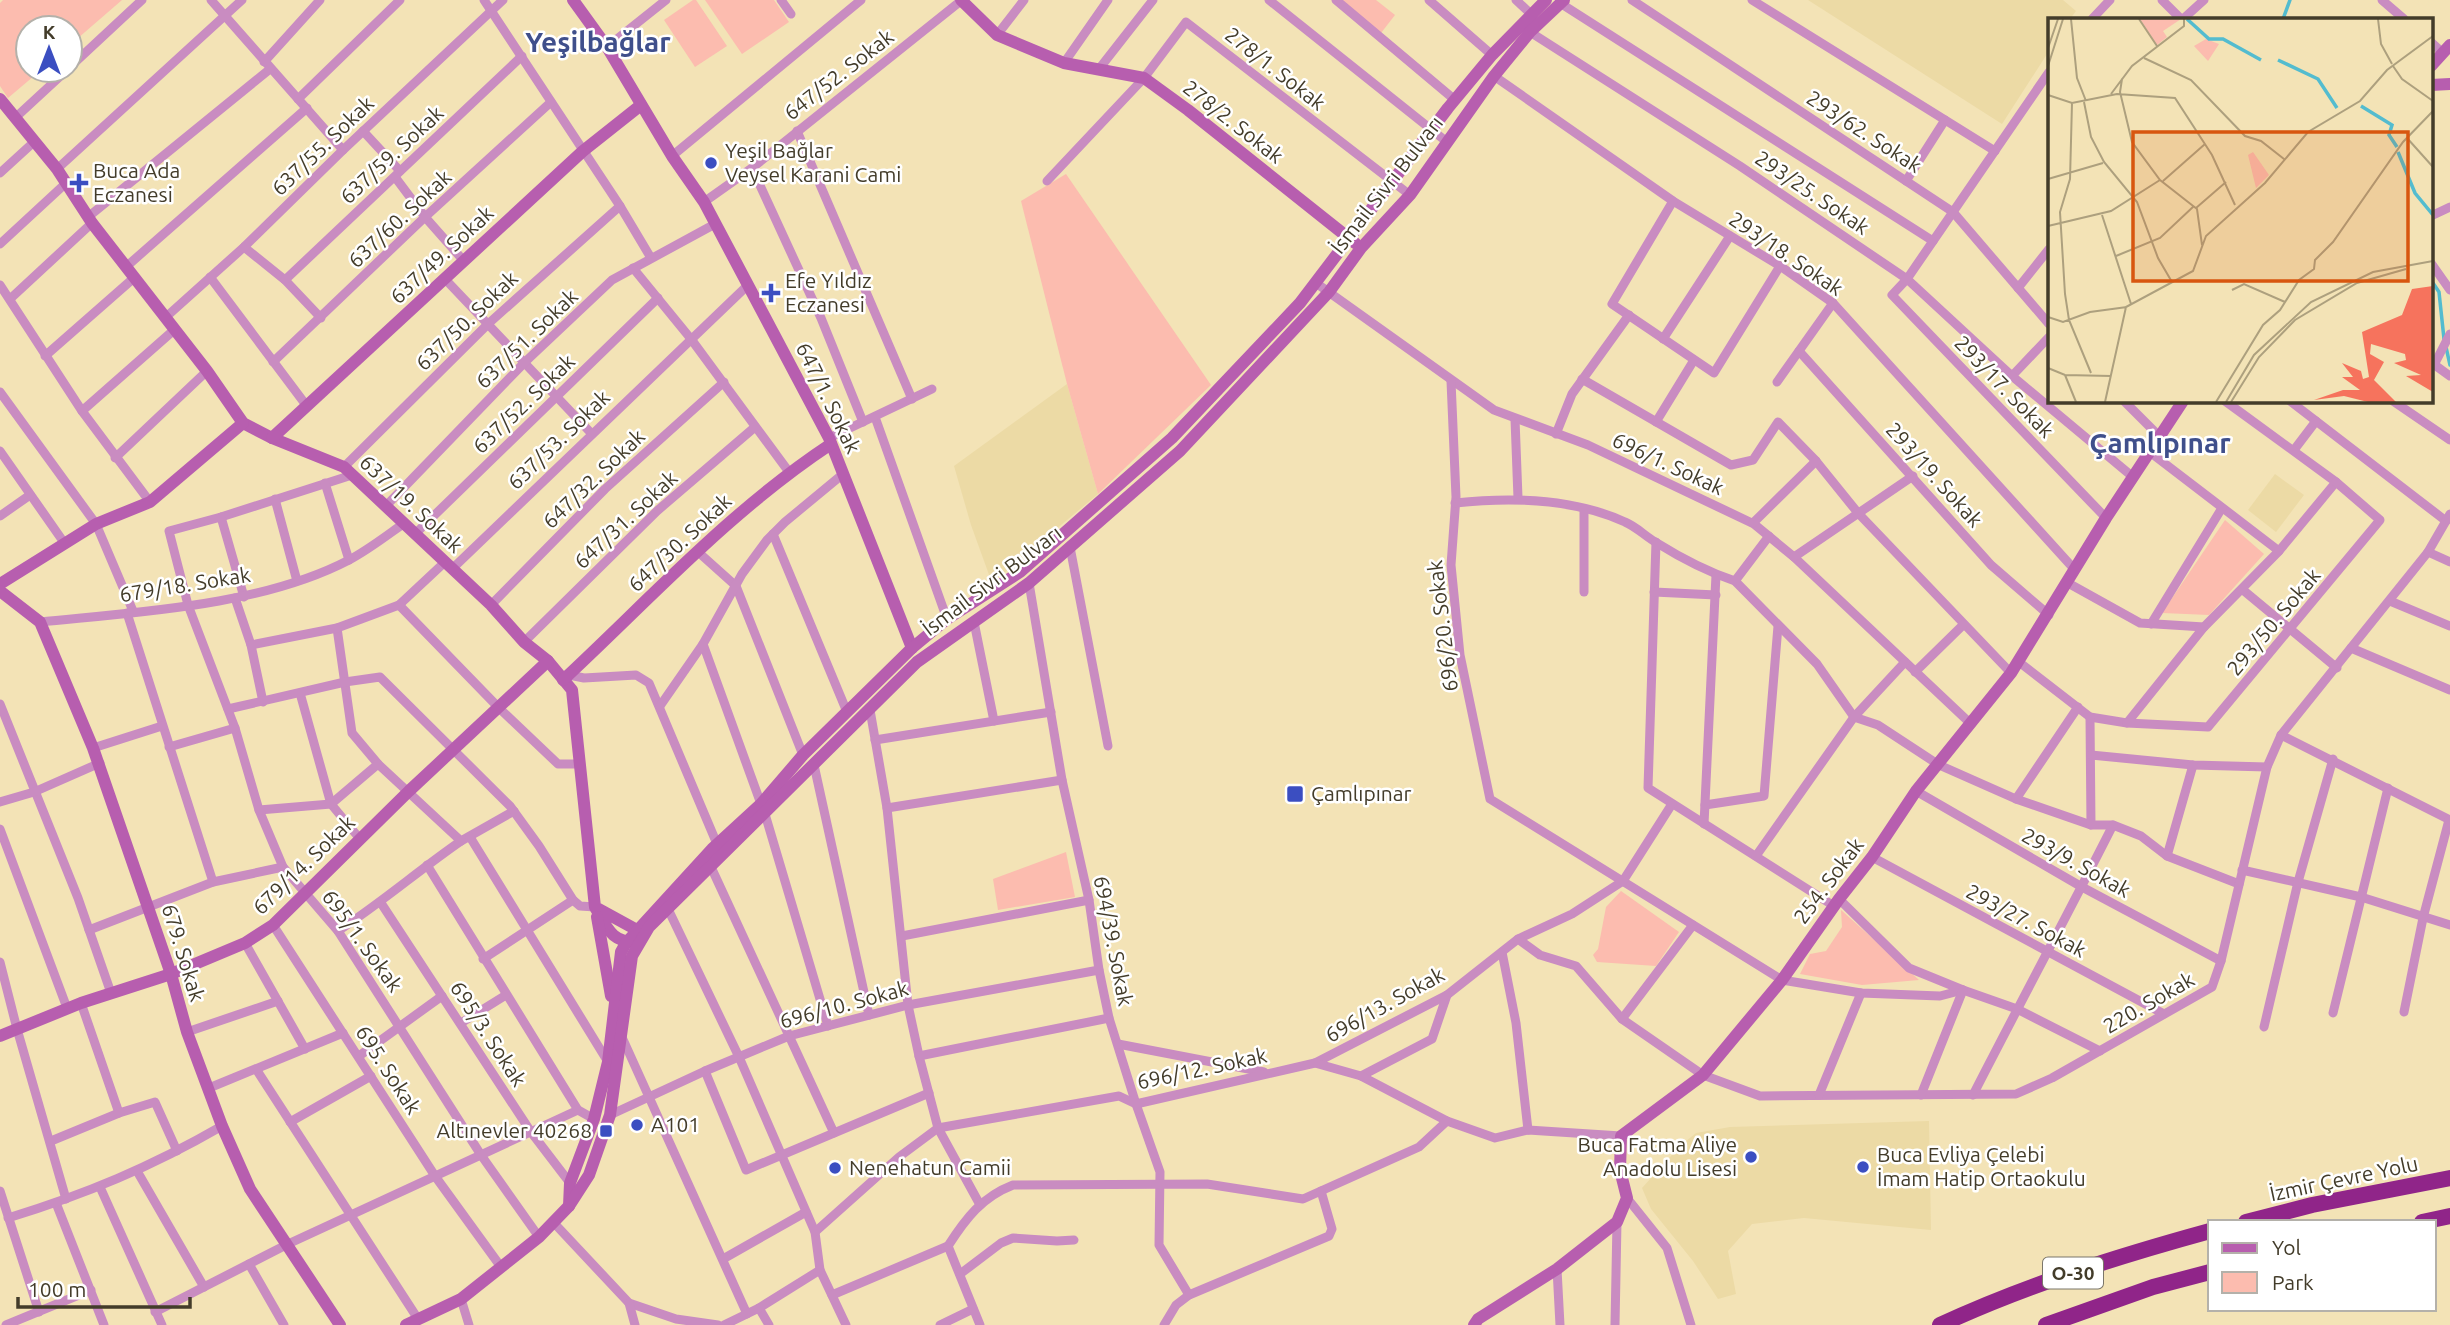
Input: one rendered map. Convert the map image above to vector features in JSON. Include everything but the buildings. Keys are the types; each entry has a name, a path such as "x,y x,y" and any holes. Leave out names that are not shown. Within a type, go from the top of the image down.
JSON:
{"highway":[{"name":"İzmir Çevre Yolu","path":"2254,1220 2312,1205 2450,1178"},
{"path":"2431,1220 2450,1216"},
{"name":"O-30","path":"1940,1325 1972,1310 2135,1251 2208,1232"},
{"name":"O-30","path":"2046,1325 2153,1287 2208,1273"}],"street":[{"path":"84,54 142,0"},
{"path":"212,0 343,150"},
{"path":"57,169 242,0"},
{"path":"10,299 90,220 267,65 320,0"},
{"path":"298,99 400,0"},
{"path":"484,0 620,206 651,258"},
{"name":"637/55. Sokak","path":"166,317 244,247 503,0"},
{"name":"647/1. Sokak","path":"573,0 607,47 672,156 704,202 830,441 912,648"},
{"path":"607,47 666,0"},
{"path":"781,0 791,14"},
{"path":"672,156 861,0"},
{"path":"962,0 997,35 1024,0"},
{"name":"647/52. Sokak","path":"704,202 752,168 962,0"},
{"path":"1064,63 1108,0"},
{"path":"1098,69 1153,0"},
{"path":"1269,0 1447,142"},
{"path":"1336,0 1455,100"},
{"path":"1429,0 1492,55"},
{"path":"1516,0 1532,16"},
{"name":"İsmail Sivri Bulvarı","path":"412,1322 461,1299 538,1237 569,1206 589,1175 610,1115 634,939 711,867 763,809 803,755 912,648 947,619 1020,572 1172,438 1300,303 1455,100 1492,55 1546,0"},
{"name":"293/62. Sokak","path":"1632,0 1953,212 2048,323"},
{"path":"1752,0 1995,151"},
{"path":"2096,18 2110,0"},
{"path":"2162,0 2181,18"},
{"path":"2183,18 2204,0"},
{"path":"2382,0 2403,18"},
{"path":"1562,1 1933,241"},
{"name":"İsmail Sivri Bulvarı","path":"569,1206 570,1183 594,1119 608,1062 621,952 718,844 814,765 917,662 1029,583 1180,451 1329,292 1362,248 1410,195 1494,76 1530,33 1562,1"},
{"name":"278/1. Sokak","path":"1047,181 1144,78 1186,22 1410,195"},
{"name":"293/25. Sokak","path":"1530,33 1740,166 1907,279 2012,376 2133,477"},
{"name":"278/2. Sokak","path":"997,35 1064,63 1144,78 1362,248"},
{"path":"2432,43 2448,53 2432,65"},
{"name":"637/59. Sokak","path":"285,280 522,57"},
{"path":"1907,279 2048,73"},
{"name":"293/18. Sokak","path":"1494,76 1673,201 1780,266 1833,303 2075,570"},
{"path":"15,118 52,84"},
{"path":"2432,85 2450,84"},
{"name":"637/19. Sokak","path":"0,99 57,169 90,220 207,371 243,423 348,471 491,605 524,642 566,677 572,690 595,907 610,934 634,939"},
{"name":"637/60. Sokak","path":"274,362 425,217 551,102"},
{"name":"637/49. Sokak","path":"272,438 583,151 641,105"},
{"path":"127,266 307,108"},
{"path":"1906,181 1945,120"},
{"path":"363,131 397,174 425,217 463,260"},
{"path":"797,131 912,399"},
{"path":"0,173 35,141"},
{"path":"752,168 821,318 863,422"},
{"path":"0,244 65,184"},
{"path":"1673,201 1612,304 1714,373 1780,266"},
{"name":"637/50. Sokak","path":"348,471 488,324 620,206"},
{"path":"2432,216 2450,207"},
{"name":"637/51. Sokak","path":"386,507 525,362 612,280 715,224"},
{"path":"1663,338 1730,236"},
{"path":"244,247 285,280 321,318"},
{"path":"2018,288 2048,250"},
{"path":"2432,264 2450,290"},
{"path":"633,268 724,382 789,472"},
{"path":"45,356 135,277"},
{"path":"210,277 306,405"},
{"path":"445,279 591,433"},
{"name":"293/17. Sokak","path":"1907,279 1892,295 2106,519"},
{"name":"696/1. Sokak","path":"1316,282 1494,410 1588,445 1753,523 1794,557 1971,724"},
{"path":"0,285 82,411 150,502"},
{"name":"637/53. Sokak","path":"398,606 448,565 748,285"},
{"name":"637/52. Sokak","path":"415,534 659,298"},
{"path":"1777,382 1833,303"},
{"path":"1556,434 1572,394 1629,316"},
{"path":"82,411 174,330"},
{"path":"2450,334 2432,363 2450,376"},
{"path":"2012,376 2048,338"},
{"name":"293/19. Sokak","path":"1799,351 1991,565 2049,615"},
{"path":"1656,422 1695,360"},
{"path":"115,458 207,371"},
{"path":"1582,379 1731,465 1753,460 1778,422 1816,461 1858,513 2011,673"},
{"name":"696/20. Sokak","path":"1451,381 1455,503 1451,565 1460,655 1490,799 1782,980"},
{"name":"647/32. Sokak","path":"491,605 605,489 724,382"},
{"path":"830,441 932,388"},
{"path":"0,392 96,524 130,612 162,726 213,882"},
{"path":"2125,402 2160,437"},
{"name":"254. Sokak","path":"1621,1136 1703,1075 1782,980 1836,902 1872,857 1916,791 2019,662 2106,519 2182,402"},
{"path":"2019,662 2090,718 2127,723 2204,627 2279,551 2336,482 2226,402"},
{"path":"2291,402 2448,518"},
{"path":"2394,402 2450,440"},
{"path":"874,416 947,619"},
{"path":"1515,419 1518,498"},
{"path":"2294,450 2316,421"},
{"path":"0,584 96,524 150,502 243,423"},
{"name":"647/31. Sokak","path":"524,642 657,511 755,427"},
{"name":"647/30. Sokak","path":"566,677 696,551 830,441"},
{"path":"0,451 65,544"},
{"path":"2151,453 2279,551"},
{"path":"1753,523 1816,461"},
{"path":"263,702 222,517 325,483 348,471"},
{"path":"660,706 703,644 736,586 773,534 843,474"},
{"path":"1794,557 1913,476"},
{"name":"293/50. Sokak","path":"2127,723 2208,727 2380,520 2336,482"},
{"path":"325,483 349,560"},
{"path":"0,516 30,495"},
{"path":"1455,503 1518,498 1601,512 1628,523 1656,542 1716,575 1735,580 1817,664 1854,717 1878,725 1939,765 2016,799 2091,825 2113,825 2141,836 2167,856 2239,884"},
{"path":"275,499 298,580"},
{"path":"2151,624 2222,508"},
{"path":"1584,509 1584,592"},
{"name":"695/1. Sokak","path":"222,517 169,531 188,604 235,729 259,810 283,867 338,931 481,1155 538,1237"},
{"name":"220. Sokak","path":"1703,1075 1760,1096 2016,1094 2052,1078 2212,987 2221,961 2267,767 2281,735 2428,552 2448,518"},
{"name":"679/18. Sokak","path":"40,622 239,597 298,580 349,560 403,524"},
{"path":"773,534 847,712"},
{"path":"1735,580 1769,536"},
{"path":"1059,537 1070,547 1108,746"},
{"path":"1656,542 1647,788 1836,902 1909,968 2017,1009 2099,1051"},
{"path":"696,551 736,586 803,755"},
{"path":"2428,552 2450,562"},
{"path":"1704,824 1716,575"},
{"name":"694/39. Sokak","path":"1029,583 1062,779 1089,900 1099,970 1110,1018 1160,1172 1159,1245 1189,1295"},
{"path":"2068,583 2140,623 2204,627"},
{"path":"2243,590 2337,668"},
{"name":"679. Sokak","path":"0,591 40,622 100,763 171,974 187,1032 222,1126 250,1189 340,1325"},
{"path":"1654,592 1716,595"},
{"path":"2390,601 2450,626"},
{"path":"251,645 337,628 398,606 558,764 579,764"},
{"path":"974,622 994,721"},
{"path":"1915,671 1964,625"},
{"path":"1705,805 1765,796 1778,626"},
{"path":"337,628 352,733 378,764 465,839 527,929 608,1062"},
{"path":"703,644 763,809 828,1026"},
{"path":"2351,648 2450,690"},
{"name":"679/14. Sokak","path":"0,1036 67,1008 171,974 245,943 273,925 409,791 548,661"},
{"path":"1756,856 1854,717 1905,662"},
{"path":"566,677 631,675 649,683 718,844"},
{"path":"228,709 345,682 380,677 514,811 540,846 573,900 580,906 595,907 614,1010"},
{"path":"300,693 331,804 360,839"},
{"path":"0,704 111,993"},
{"path":"2016,799 2077,707"},
{"path":"870,710 887,808 908,1005 919,1056 938,1128 979,1203"},
{"path":"875,740 1051,712"},
{"path":"2090,718 2091,825"},
{"path":"93,748 162,726"},
{"path":"169,747 235,729"},
{"path":"2281,735 2450,820 2423,918 2404,1012"},
{"path":"2091,755 2193,765 2267,767"},
{"path":"2264,1027 2298,882 2333,759"},
{"path":"0,802 34,792 100,763"},
{"path":"259,810 331,804 378,764"},
{"path":"814,765 869,1015"},
{"path":"2167,856 2193,765"},
{"path":"887,808 1062,779"},
{"path":"2333,1013 2388,788"},
{"name":"293/9. Sokak","path":"1916,791 2082,887 2221,961"},
{"path":"1623,881 1672,804"},
{"path":"338,931 382,903 427,865 465,839 514,811"},
{"path":"1973,1096 2113,825"},
{"path":"0,828 67,1008"},
{"name":"293/27. Sokak","path":"1872,857 2164,1014"},
{"path":"427,865 578,1110 594,1119"},
{"path":"89,930 213,882 283,867"},
{"path":"711,867 834,1133"},
{"path":"2242,870 2361,897 2450,925"},
{"name":"696/13. Sokak","path":"1315,1063 1447,995 1518,939 1572,914 1623,881"},
{"path":"483,959 573,900"},
{"path":"902,936 1089,900"},
{"name":"695/3. Sokak","path":"382,903 531,1132 570,1183"},
{"path":"668,909 738,1057 815,1232 820,1270 846,1325"},
{"name":"695. Sokak","path":"273,925 435,1176 501,1267"},
{"path":"1622,1019 1693,925"},
{"path":"1518,939 1541,955 1576,966 1622,1019 1703,1075"},
{"path":"245,943 305,1049"},
{"path":"1502,952 1516,1023 1528,1130"},
{"path":"0,962 66,1199"},
{"name":"696/10. Sokak","path":"610,1115 789,1036 908,1005 1099,970"},
{"path":"1782,980 1861,993 1940,996 1963,990"},
{"path":"1922,1095 1963,990"},
{"path":"1819,1095 1861,993"},
{"path":"461,1023 506,995"},
{"path":"1362,1076 1432,1039 1447,995"},
{"path":"359,1056 442,996"},
{"path":"187,1032 278,1001"},
{"path":"81,1003 119,1113"},
{"path":"919,1056 1110,1018"},
{"path":"209,1088 343,1033"},
{"path":"621,1034 747,1314"},
{"path":"1118,1044 1270,1073"},
{"name":"696/12. Sokak","path":"815,1232 899,1157 938,1128 1119,1096 1136,1104 1315,1063 1362,1076 1447,1121 1495,1138 1528,1130 1621,1136"},
{"path":"256,1069 349,1215 412,1322"},
{"path":"705,1071 746,1170 929,1093"},
{"path":"290,1122 371,1076"},
{"path":"51,1141 155,1101 177,1152"},
{"path":"155,1312 288,1244 578,1110"},
{"path":"832,1295 948,1246 979,1203 997,1191 1013,1185 1207,1184 1303,1199 1419,1147 1447,1121"},
{"path":"4,1213 56,1203 100,1187 177,1152 222,1126"},
{"path":"1621,1136 1620,1170 1627,1198 1667,1248 1691,1325"},
{"path":"137,1171 204,1287"},
{"path":"100,1187 160,1324"},
{"path":"0,1191 4,1213 39,1312"},
{"path":"1164,1325 1176,1305 1189,1295 1329,1236 1332,1229 1321,1191"},
{"path":"1615,1325 1617,1222 1627,1198"},
{"path":"56,1203 104,1325"},
{"path":"723,1259 806,1212"},
{"path":"1474,1325 1478,1319 1557,1269 1617,1222"},
{"path":"554,1223 629,1303 635,1325"},
{"path":"960,1274 1001,1243 1013,1238 1074,1240"},
{"path":"948,1246 980,1325"},
{"path":"249,1264 284,1325"},
{"path":"1557,1269 1560,1325"},
{"path":"724,1325 759,1308 820,1270"},
{"path":"6,1325 91,1290"},
{"path":"461,1299 469,1325"},
{"path":"629,1303 676,1319 711,1324"},
{"path":"759,1308 769,1325"},
{"path":"940,1325 974,1309"}],"shaded area":[{"path":"1808,0 2063,0 2076,11 2071,18 2048,18 2048,53 2002,124"},
{"path":"1067,384 1098,494 992,583 954,466"},
{"path":"2275,474 2304,495 2276,532 2248,510"},
{"path":"1929,1121 1931,1230 1804,1218 1752,1224 1728,1251 1736,1294 1718,1299 1693,1261 1651,1209 1642,1188 1680,1146 1696,1133 1730,1127"}],"green space":[{"path":"3,0 122,0 84,33 84,14 14,14 14,84 24,84 8,98 0,86 0,3"},
{"path":"696,0 727,46 695,67 664,20"},
{"path":"705,0 774,0 789,22 742,54"},
{"path":"1339,0 1376,0 1395,15 1381,33"},
{"path":"1066,174 1211,385 1098,494 1021,201"},
{"path":"2225,520 2264,554 2209,615 2162,613"},
{"path":"1066,852 1075,897 998,910 993,879"},
{"path":"1621,891 1679,932 1656,966 1597,962 1593,955 1598,949 1606,907"},
{"path":"1841,910 1919,980 1862,985 1800,974 1810,954 1826,951 1842,927"}],"waterway":[{"path":"2283,18 2290,0"},
{"path":"2432,282 2439,292 2444,339"},
{"path":"2446,347 2450,365"}],"place":[{"name":"Yeşil Bağlar Veysel Karani Cami","path":"711,163"},
{"name":"Buca Ada Eczanesi","path":"79,183"},
{"name":"Efe Yıldız Eczanesi","path":"771,293"},
{"name":"Çamlıpınar","path":"1295,794"},
{"name":"A101","path":"637,1125"},
{"name":"Altınevler 40268","path":"606,1131"},
{"name":"Buca Fatma Aliye Anadolu Lisesi","path":"1751,1157"},
{"name":"Buca Evliya Çelebi İmam Hatip Ortaokulu","path":"1863,1167"},
{"name":"Nenehatun Camii","path":"835,1168"}],"district":[{"name":"Yeşilbağlar","path":"598,42"},
{"name":"Çamlıpınar","path":"2160,443"}]}
